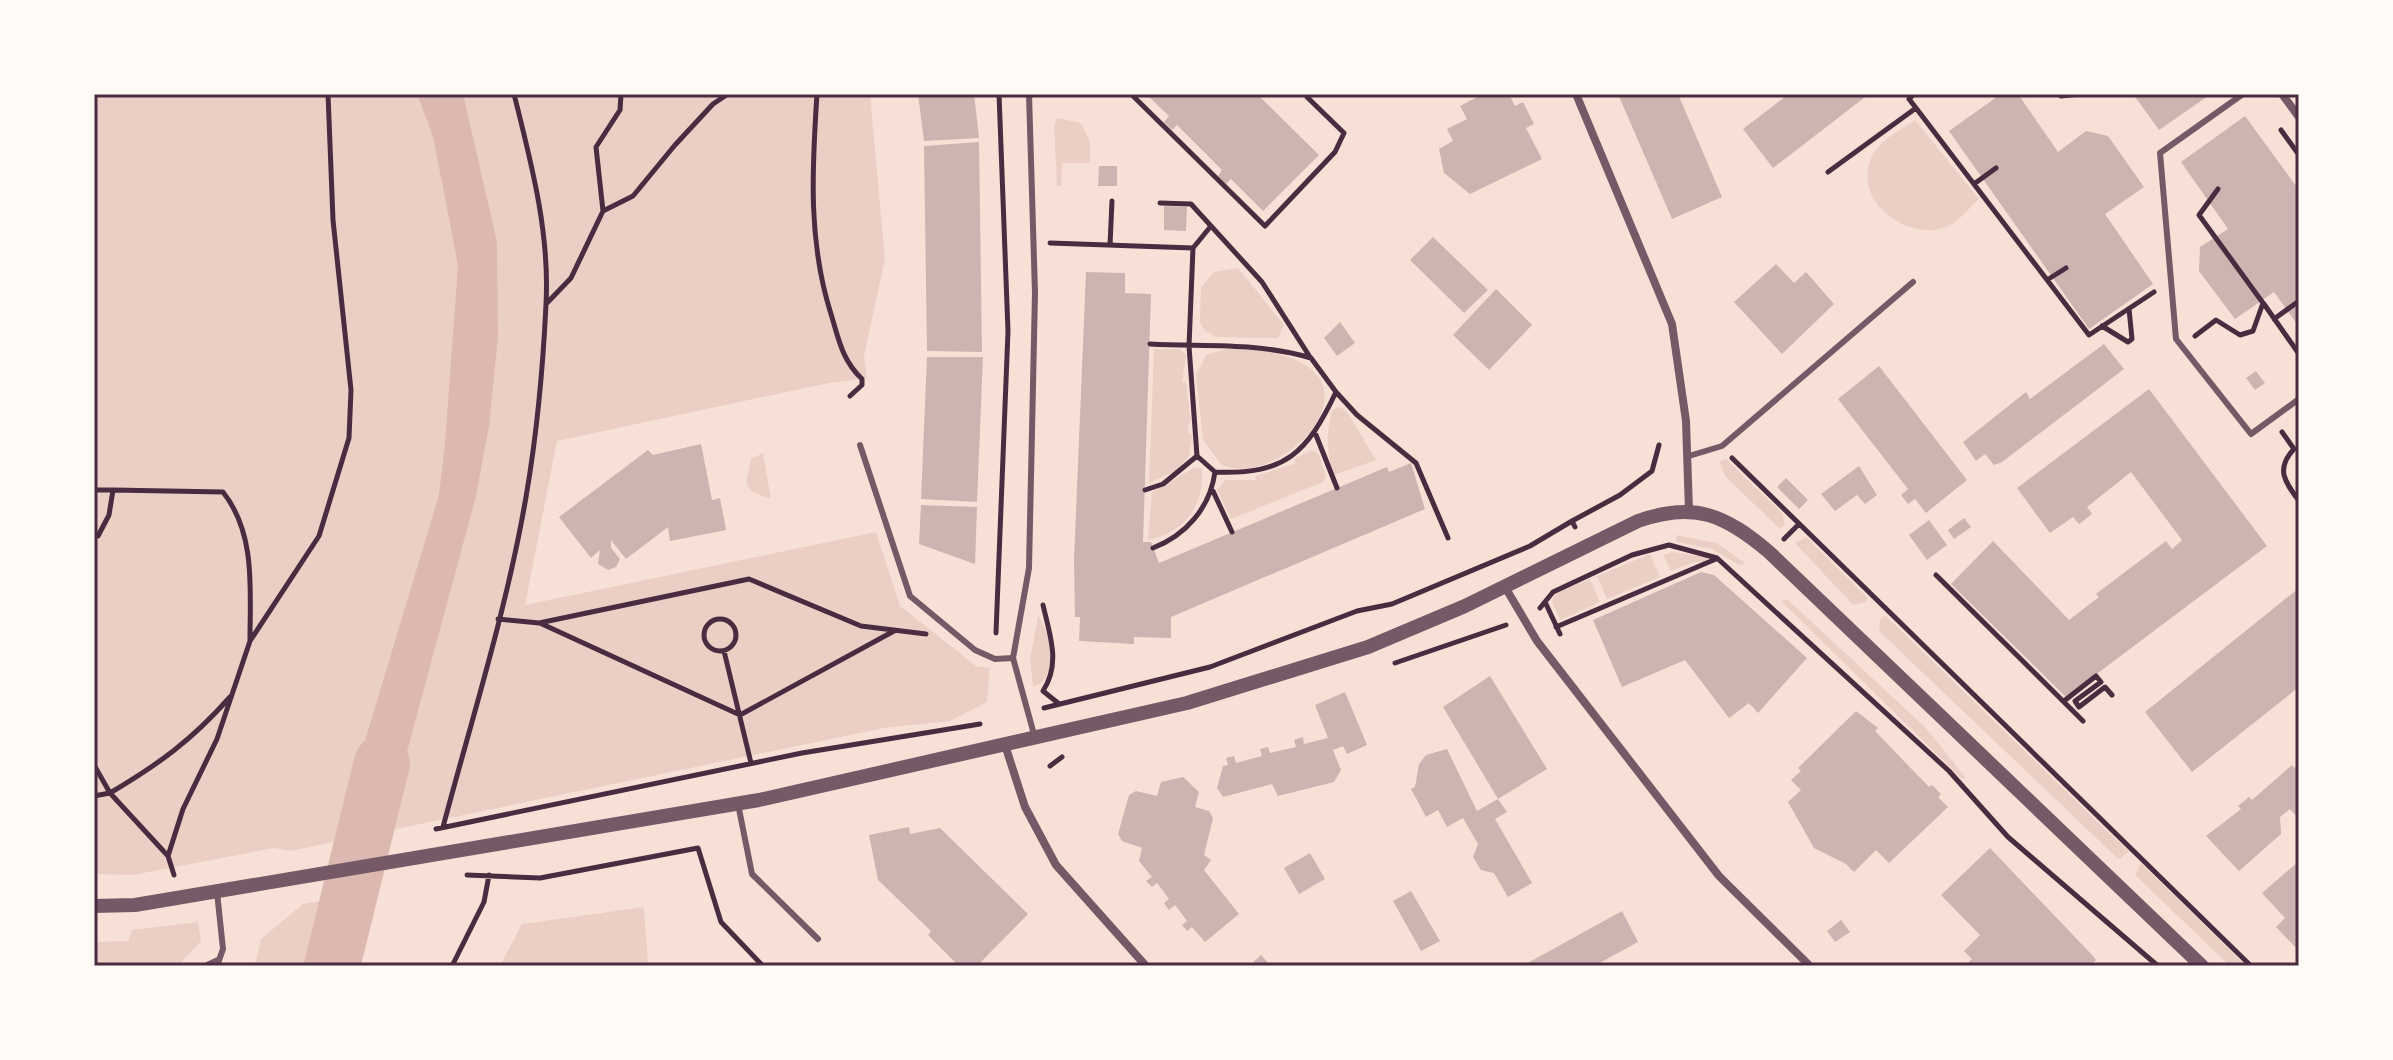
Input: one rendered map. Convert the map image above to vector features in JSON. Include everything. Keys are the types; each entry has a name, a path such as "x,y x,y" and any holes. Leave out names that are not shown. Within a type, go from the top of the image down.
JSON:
{"street":[{"path":"1576,94 1672,324 1689,456 1689,511"},
{"path":"2282,94 2299,117"},
{"path":"94,906 135,905 738,804 1187,703 1303,670 1368,647 1505,587 1638,521 1665,511 1689,511 1713,515 1740,528 1769,552 2202,966"},
{"path":"1505,587 1537,641 1710,865 1810,966"},
{"path":"1005,745 1025,807 1056,865 1146,966"}],"lane":[{"path":"1029,94 1035,293 1029,568 1013,658 1035,738"},
{"path":"2243,94 2160,153 2176,339 2251,434 2299,399"},
{"path":"1689,456 1722,446 1913,282"},
{"path":"860,445 910,596 938,623 975,650 995,659 1013,658"},
{"path":"738,804 752,874 818,939"},
{"path":"205,966 218,963 223,949 217,892"}],"path":[{"path":"168,856 183,809 217,739 250,641 319,536 349,438 351,390 333,220 328,94"},
{"path":"514,94 542,227 546,303 543,375 527,495 443,827 751,763 983,723"},
{"path":"546,303 571,278 603,211 596,147 620,110 621,94"},
{"path":"603,211 633,196 713,104 728,94"},
{"path":"817,94 815,241 821,284 843,358 862,379 862,385 850,396"},
{"path":"995,659 1008,331 999,94"},
{"path":"1131,94 1265,226 1335,152 1344,133 1307,97 1309,94"},
{"path":"2061,96 2079,94"},
{"path":"1910,96 2089,335 2171,281"},
{"path":"1828,172 1916,108"},
{"path":"1974,184 1996,168"},
{"path":"2218,189 2199,215 2299,354"},
{"path":"1110,245 1112,201"},
{"path":"1160,203 1191,204 1262,282 1336,392 1357,415 1416,463 1448,538"},
{"path":"1211,226 1193,248 1189,346 1197,456 1215,472 1252,473 1270,467 1295,453 1316,435 1336,392"},
{"path":"1032,243 1193,248"},
{"path":"2047,280 2066,268"},
{"path":"2274,319 2299,301"},
{"path":"2182,347 2216,320 2240,335 2253,331 2263,303"},
{"path":"2102,326 2128,342 2132,339 2129,309"},
{"path":"1150,344 1189,346 1247,341 1311,358"},
{"path":"2272,419 2294,449 2282,468 2283,479 2298,497"},
{"path":"1316,435 1337,488"},
{"path":"1027,712 1210,667 1264,649 1334,619 1392,604 1530,546 1620,495 1652,471 1659,445"},
{"path":"1722,446 1798,525 2251,966"},
{"path":"1145,490 1163,484 1197,456"},
{"path":"1153,548 1175,540 1200,514 1212,490 1215,472"},
{"path":"94,490 223,492 243,525 249,567 250,641"},
{"path":"94,535 98,536 109,515 113,490"},
{"path":"1212,490 1232,532"},
{"path":"1572,521 1576,528"},
{"path":"1784,539 1798,525"},
{"path":"1669,545 1717,558 1743,580 1949,771 2008,837 2158,966"},
{"path":"1556,627 1717,558"},
{"path":"1743,580 1749,573"},
{"path":"1936,575 2083,721"},
{"path":"498,619 539,623 749,579 861,626 926,634 938,623"},
{"path":"722,619 735,629 736,638 724,651 709,648 705,641 706,626 713,620 722,619"},
{"path":"539,623 740,715"},
{"path":"740,715 895,630"},
{"path":"724,651 751,763"},
{"path":"2064,701 2096,676 2101,682 2075,701 2079,707 2105,687 2112,695"},
{"path":"94,796 110,793 169,758 200,731 231,695"},
{"path":"890,737 891,746"},
{"path":"94,765 110,793 168,856 174,875"},
{"path":"452,966 484,902 489,875 540,878 698,848 712,902 721,922 763,966"}],"shaded area":[{"path":"94,94 870,94 885,259 864,356 867,378 829,383 557,441 525,605 876,532 900,606 976,666 990,668 987,702 950,721 884,728 290,851 274,848 133,875 94,874"},
{"path":"417,94 463,94 497,242 498,338 489,426 476,496 385,833 340,841 367,734 439,495 445,443 458,265 433,136"},
{"path":"1057,118 1081,123 1090,141 1090,163 1062,163 1061,186 1057,186 1054,125"},
{"path":"1915,120 1979,199 1952,224 1936,230 1901,224 1886,214 1868,185 1868,168 1876,150"},
{"path":"1238,268 1284,325 1278,338 1217,337 1205,331 1200,322 1201,287 1214,272"},
{"path":"1230,348 1285,356 1315,373 1325,395 1318,420 1300,442 1275,460 1247,469 1222,465 1203,440 1196,375 1206,355"},
{"path":"1154,349 1180,349 1186,355 1182,382 1186,383 1191,423 1188,424 1189,434 1192,434 1189,456 1178,470 1149,483"},
{"path":"1338,407 1346,410 1376,460 1334,475 1328,435 1332,411"},
{"path":"1311,450 1318,453 1326,476 1323,482 1231,519 1217,490 1225,480 1256,480 1256,476 1296,463 1294,459"},
{"path":"763,453 771,499 752,492 746,482 751,459"},
{"path":"1726,459 1782,513 1785,525 1780,529 1725,476 1719,462"},
{"path":"1194,468 1202,468 1202,481 1200,494 1190,515 1172,531 1148,540 1152,492"},
{"path":"1676,535 1717,543 1746,564 1739,565 1712,549 1677,542"},
{"path":"1806,537 1868,598 1866,602 1853,605 1795,543"},
{"path":"1672,552 1708,557 1706,562 1694,562 1671,571 1663,555"},
{"path":"1650,554 1660,577 1607,599 1597,576"},
{"path":"1590,579 1600,602 1560,620 1552,601 1556,593"},
{"path":"1787,599 1926,728 1966,778 1961,778 1781,601"},
{"path":"1885,615 2129,851 2120,859 2115,856 1879,631 1880,620"},
{"path":"1038,616 1049,644 1050,666 1042,682 1033,687 1030,659"},
{"path":"2141,863 2246,966 2230,966 2135,875"},
{"path":"379,889 367,915 354,966 316,966 331,899"},
{"path":"331,899 316,966 255,966 261,939 303,904"},
{"path":"644,907 648,966 500,966 522,924"},
{"path":"198,922 201,941 178,966 94,966 94,942 128,941 132,930"}],"building":[{"path":"918,94 974,94 979,138 924,141"},
{"path":"1146,94 1257,94 1319,155 1263,211 1231,179 1226,184 1218,176 1222,170 1177,125 1172,130 1164,122 1169,116"},
{"path":"1483,94 1509,94 1515,106 1523,102 1534,124 1526,128 1542,159 1470,194 1444,173 1439,149 1453,141 1447,129 1467,119 1460,106"},
{"path":"1618,94 1678,94 1722,197 1672,219"},
{"path":"1789,94 1869,94 1773,168 1743,129"},
{"path":"2001,94 2018,94 2058,152 2086,131 2108,136 2144,187 2105,214 2153,284 2089,329 1949,131"},
{"path":"2133,94 2211,94 2159,130"},
{"path":"2245,116 2299,190 2299,327 2274,292 2235,319 2199,271 2200,247 2228,229 2181,162"},
{"path":"979,142 982,352 927,351 924,146"},
{"path":"1099,166 1117,166 1117,186 1098,186"},
{"path":"1164,206 1187,207 1186,231 1164,230"},
{"path":"1433,237 1488,290 1464,313 1410,260"},
{"path":"1776,264 1794,283 1806,272 1834,304 1782,354 1734,302"},
{"path":"1086,272 1125,273 1125,293 1151,294 1143,542 1151,542 1159,563 1387,467 1389,472 1411,463 1425,509 1171,617 1171,638 1134,637 1134,644 1079,641 1080,617 1075,617 1074,560"},
{"path":"1496,289 1532,325 1489,370 1453,335"},
{"path":"1340,322 1355,343 1337,356 1324,338"},
{"path":"2104,344 2124,369 2002,462 1994,465 1985,454 1976,461 1963,442 2026,392 2030,399"},
{"path":"927,357 983,357 977,502 921,499"},
{"path":"1879,366 1967,480 1926,513 1915,499 1908,504 1901,495 1908,489 1838,399"},
{"path":"2256,371 2265,383 2255,390 2246,378"},
{"path":"2149,389 2267,546 2066,697 1951,584 1993,541 2069,620 2099,597 2096,594 2166,541 2172,549 2182,540 2131,472 2087,507 2092,514 2079,524 2073,517 2050,533 2017,488"},
{"path":"701,444 712,500 720,498 726,530 670,541 668,527 626,559 611,540 611,548 620,559 616,567 608,570 598,564 600,550 591,558 559,517 648,450 653,455"},
{"path":"1859,466 1877,495 1865,504 1857,495 1835,511 1821,494"},
{"path":"1786,478 1808,500 1799,509 1777,487"},
{"path":"921,505 977,507 975,564 919,544"},
{"path":"1964,518 1971,527 1954,539 1948,530"},
{"path":"1929,520 1947,545 1927,560 1909,535"},
{"path":"1701,572 1714,575 1807,658 1758,713 1749,703 1729,718 1685,660 1622,687 1593,620"},
{"path":"2299,588 2299,687 2192,772 2145,712"},
{"path":"1490,676 1547,769 1498,799 1443,707"},
{"path":"1345,692 1367,745 1347,754 1343,746 1333,750 1341,770 1334,782 1278,796 1272,784 1223,797 1217,788 1223,766 1228,765 1226,758 1234,756 1236,763 1262,756 1260,749 1268,747 1270,753 1296,747 1294,740 1303,737 1304,744 1328,738 1315,705"},
{"path":"1856,711 1878,728 1875,731 1929,787 1932,785 1941,794 1938,797 1948,807 1889,863 1876,850 1854,872 1846,864 1814,848 1788,802 1801,790 1791,780 1801,771 1798,768"},
{"path":"1447,749 1477,811 1498,799 1507,812 1495,819 1532,883 1508,897 1494,873 1481,870 1473,857 1478,844 1463,818 1447,827 1438,810 1426,817 1411,789 1415,787 1419,764 1426,755"},
{"path":"2299,764 2299,814 2296,816 2290,809 2280,817 2281,834 2239,871 2206,836 2241,809 2238,806 2249,797 2252,800 2292,765 2294,768"},
{"path":"1183,777 1199,792 1195,807 1209,811 1213,818 1204,855 1211,860 1204,870 1239,914 1205,942 1192,927 1187,931 1182,925 1187,921 1175,905 1169,910 1164,903 1169,899 1157,883 1152,887 1146,881 1152,877 1139,861 1142,848 1122,841 1118,834 1129,795 1136,791 1157,796 1161,782"},
{"path":"909,827 910,834 940,828 1028,914 977,966 959,966 928,935 931,931 878,880 869,835"},
{"path":"1990,848 2093,956 2096,960 2090,966 1964,966 1972,959 1964,951 1980,935 1941,895"},
{"path":"1310,853 1325,879 1299,894 1284,868"},
{"path":"2299,861 2297,949 2276,927 2285,918 2262,893"},
{"path":"1411,891 1440,941 1421,951 1393,901"},
{"path":"1622,911 1638,942 1594,966 1522,966"},
{"path":"1841,920 1850,932 1835,942 1827,931"},
{"path":"1261,955 1271,966 1249,966"}],"waterway":[{"path":"332,966 382,763"}]}
